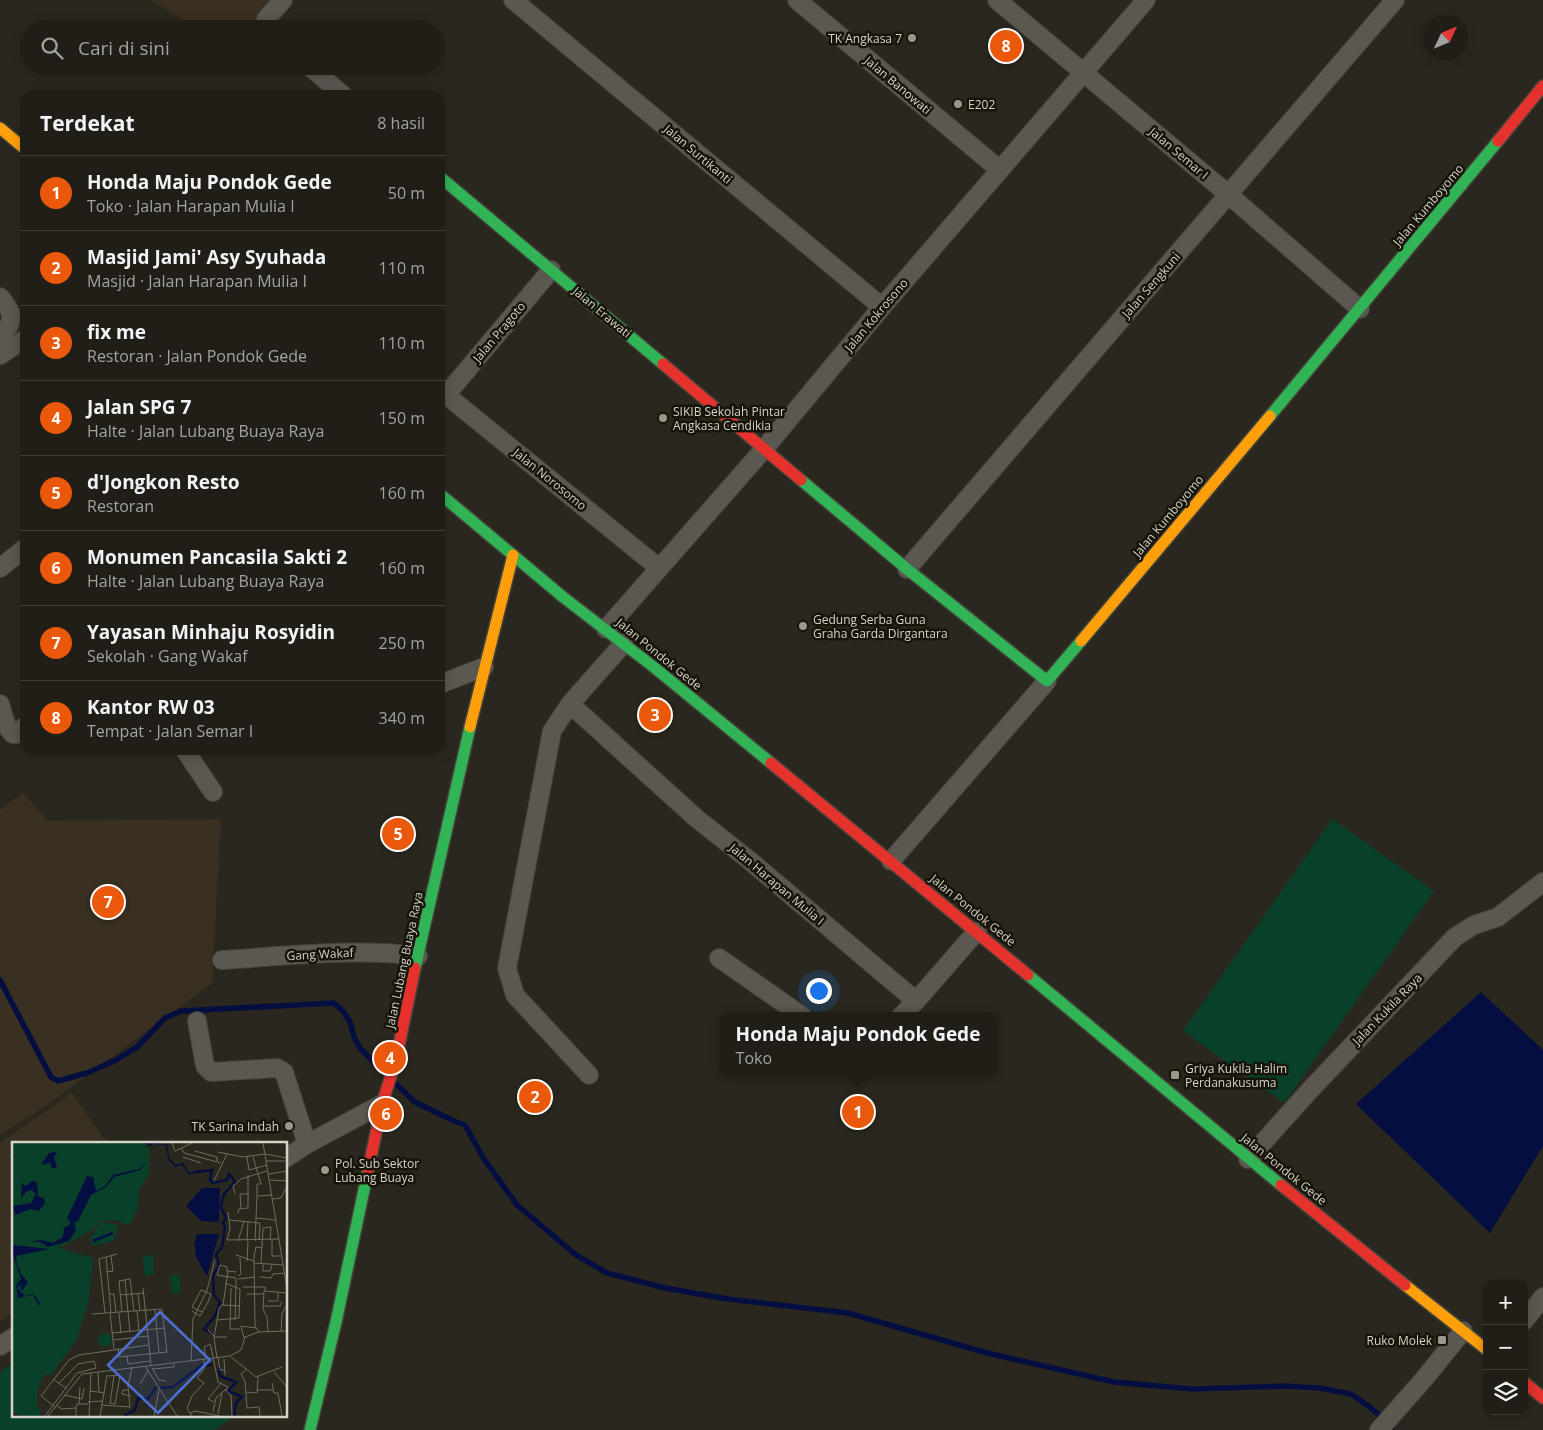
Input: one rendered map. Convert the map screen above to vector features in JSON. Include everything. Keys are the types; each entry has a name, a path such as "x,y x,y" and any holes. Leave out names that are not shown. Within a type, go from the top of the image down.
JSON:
{"main road":[{"name":"Jalan Kumboyomo","path":"1047,681 1360,309 1543,86"},
{"path":"0,128 20,145"},
{"name":"Jalan Erawati","path":"445,181 764,449"},
{"path":"764,449 907,569 1047,681"},
{"name":"Jalan Pondok Gede","path":"445,498 977,931 1248,1159 1483,1347"},
{"name":"Jalan Lubang Buaya Raya","path":"310,1430 336,1322 385,1096 396,1060 484,667 513,555"},
{"path":"508,573 520,570 533,571"},
{"path":"1528,1385 1543,1398"}],"street":[{"path":"266,20 283,0"},
{"name":"Jalan Surtikanti","path":"513,0 882,307"},
{"name":"Jalan Banowati","path":"797,0 1000,170"},
{"name":"Jalan Semar I","path":"997,0 1229,195 1360,309"},
{"name":"Jalan Kokrosono","path":"606,629 764,449 882,307 1146,0"},
{"name":"Jalan Sengkuni","path":"907,569 1395,0"},
{"path":"320,75 337,90"},
{"name":"Jalan Pragoto","path":"445,391 551,270"},
{"path":"0,297 8,306 12,316 6,330 0,335"},
{"path":"0,355 20,342"},
{"name":"Jalan Norosomo","path":"445,395 659,568"},
{"path":"0,568 20,552"},
{"path":"589,1075 515,995 507,968 552,731 570,704 624,643"},
{"path":"445,682 484,667"},
{"path":"891,861 1047,681"},
{"path":"0,704 8,730 13,734 17,734 20,731"},
{"name":"Jalan Harapan Mulia I","path":"570,704 696,818 749,860 916,1002"},
{"path":"188,755 213,792"},
{"name":"Jalan Kukila Raya","path":"1248,1159 1311,1089 1455,937 1474,925 1498,916 1543,882"},
{"path":"905,1012 977,931"},
{"name":"Gang Wakaf","path":"222,960 349,952 386,952 418,956"},
{"path":"719,958 796,1012"},
{"path":"197,1021 205,1066 211,1072 277,1068 284,1072 307,1144"},
{"path":"288,1157 385,1096"},
{"path":"1528,1315 1543,1297"},
{"path":"1380,1429 1463,1331"},
{"path":"0,1346 12,1338"}],"shaded area":[{"path":"150,0 281,0 262,20 184,20"},
{"path":"23,793 48,821 221,819 212,983 47,1105 0,1135 0,810"},
{"path":"1481,992 1543,1050 1543,1146 1490,1233 1356,1104"},
{"path":"72,1093 107,1142 12,1142 12,1313 0,1321 0,1143"}],"green space":[{"path":"1332,819 1434,891 1284,1103 1183,1031"},
{"path":"12,1364 12,1418 232,1418 214,1430 0,1430 0,1372"}],"waterway":[{"path":"0,980 51,1077 58,1081 87,1073 116,1060 137,1047 165,1018 181,1011 334,1003 343,1011 350,1022 354,1037 360,1048 384,1073"},
{"path":"395,1083 415,1102 465,1125 484,1159 517,1205 576,1255 607,1273 665,1288 728,1299 848,1313 987,1353 1114,1382 1192,1389 1284,1386 1320,1388 1351,1394 1370,1407 1390,1425 1392,1430"}],"traffic: fast":[{"path":"1270,416 1498,141"},
{"path":"445,181 663,364"},
{"path":"801,480 907,569 1047,681 1081,641"},
{"path":"445,498 563,597 655,668 771,763"},
{"path":"415,968 470,727"},
{"path":"1028,975 1281,1185"},
{"path":"310,1430 336,1322 368,1171"}],"traffic: slow":[{"path":"0,128 20,145"},
{"path":"1081,641 1270,416"},
{"path":"470,727 513,555"},
{"path":"1405,1285 1483,1347"}],"traffic: jam":[{"path":"1498,141 1543,86"},
{"path":"663,364 801,480"},
{"path":"771,763 1028,975"},
{"path":"368,1171 382,1104 396,1060 415,968"},
{"path":"1281,1185 1405,1285"},
{"path":"1528,1385 1543,1398"}],"place":[{"name":"TK Angkasa 7","path":"912,38"},
{"name":"Kantor RW 03","path":"1006,46"},
{"name":"E202","path":"958,104"},
{"name":"SIKIB Sekolah Pintar Angkasa Cendikia","path":"663,418"},
{"name":"Gedung Serba Guna Graha Garda Dirgantara","path":"803,626"},
{"name":"fix me","path":"655,715"},
{"name":"d'Jongkon Resto","path":"398,834"},
{"name":"Yayasan Minhaju Rosyidin","path":"108,902"},
{"name":"Jalan SPG 7","path":"390,1058"},
{"name":"Griya Kukila Halim Perdanakusuma","path":"1175,1075"},
{"name":"Masjid Jami' Asy Syuhada","path":"535,1097"},
{"name":"Honda Maju Pondok Gede","path":"858,1112"},
{"name":"Monumen Pancasila Sakti 2","path":"386,1114"},
{"name":"TK Sarina Indah","path":"289,1126"},
{"name":"Pol. Sub Sektor Lubang Buaya","path":"325,1170"},
{"name":"Ruko Molek","path":"1442,1340"}]}
